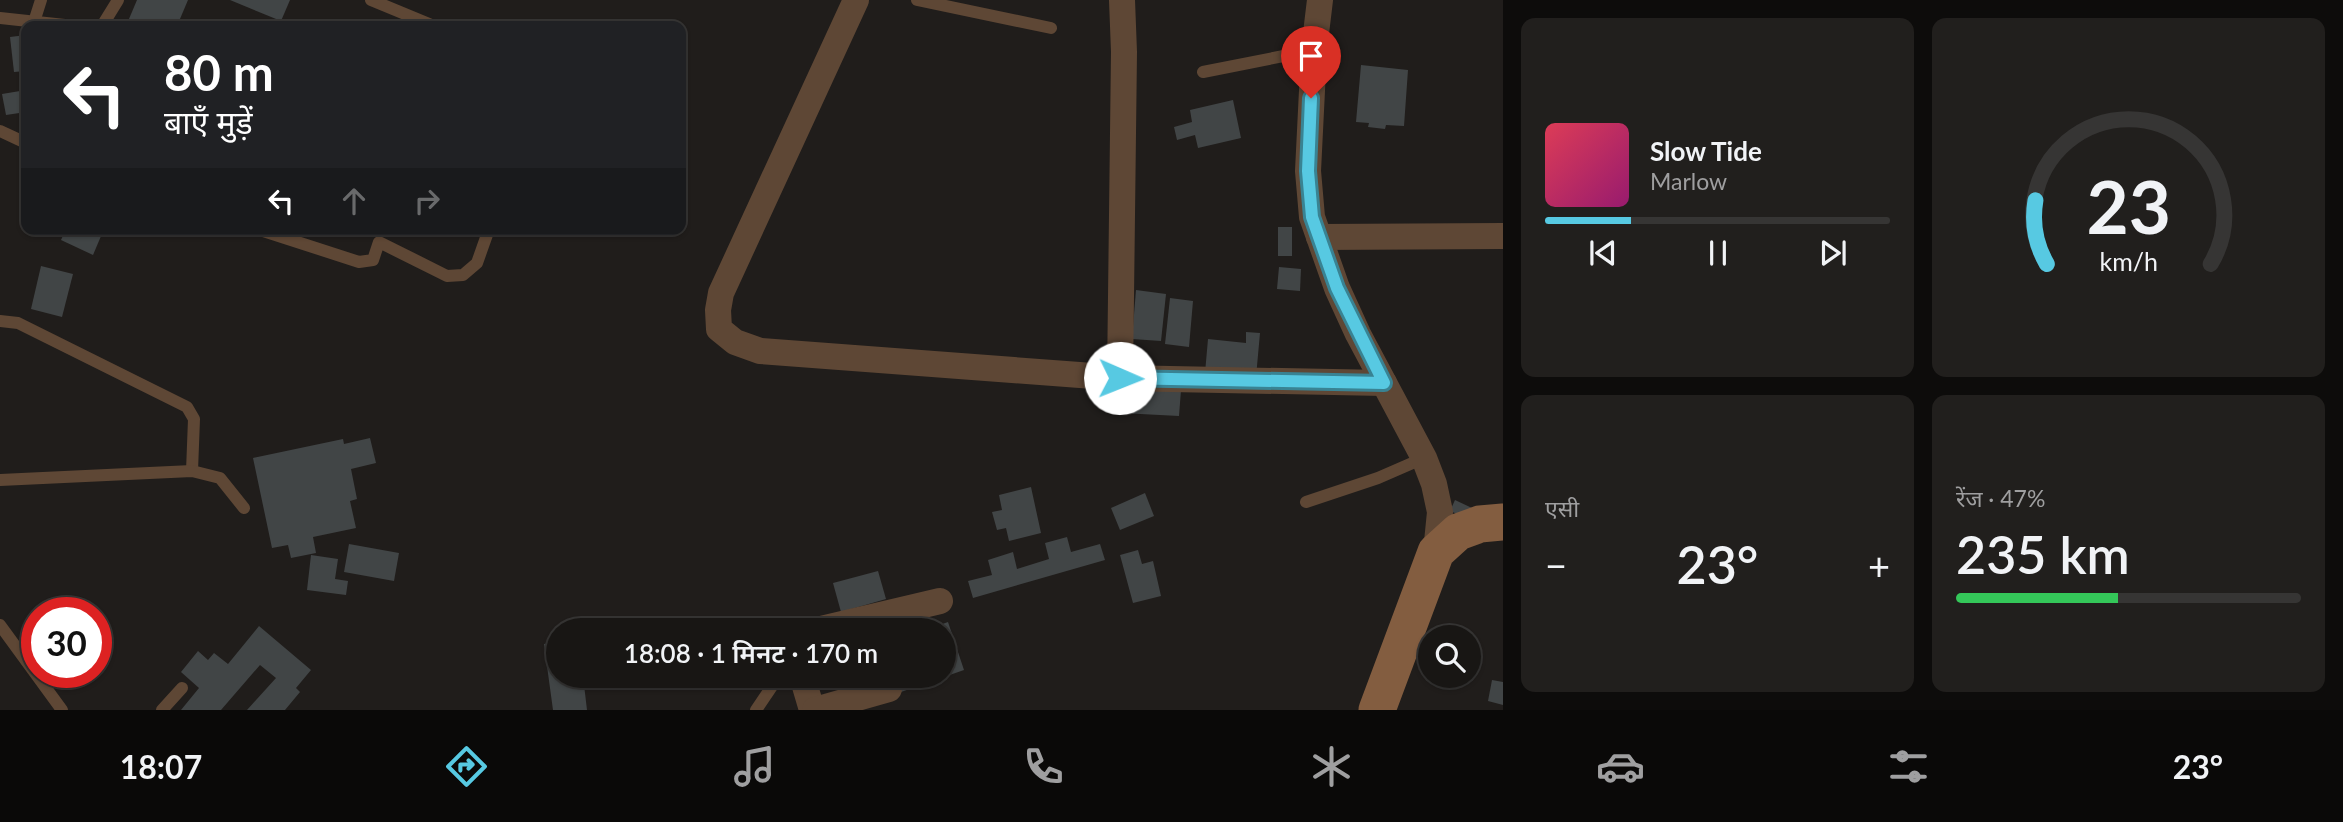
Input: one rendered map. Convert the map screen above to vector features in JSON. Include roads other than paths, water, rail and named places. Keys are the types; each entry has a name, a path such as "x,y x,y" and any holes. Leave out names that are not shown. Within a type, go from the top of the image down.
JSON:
{"main road":[{"path":"1377,710 1436,552 1458,533 1480,524 1503,522"}],"street":[{"path":"856,0 721,293 719,329 735,342 760,351 1120,378 1384,383"},
{"path":"1120,378 1124,52 1122,0"},
{"path":"1320,0 1314,50 1308,182 1312,217 1337,288 1424,458 1434,484 1440,512 1436,552"},
{"path":"1319,237 1503,236"},
{"path":"868,618 940,601"},
{"path":"806,688 813,710 888,689"}],"lane":[{"path":"34,21 41,0"},
{"path":"105,21 118,0"},
{"path":"371,0 422,21"},
{"path":"917,0 1051,28"},
{"path":"0,18 26,21"},
{"path":"1203,72 1314,50"},
{"path":"0,131 21,141"},
{"path":"276,235 359,262 373,260 381,236 447,276 463,275 477,263 487,235"},
{"path":"0,321 18,323 187,407 194,419 192,471"},
{"path":"1306,502 1378,478 1424,458"},
{"path":"0,480 192,471 220,478 244,508"},
{"path":"0,625 61,710"},
{"path":"162,710 182,688"},
{"path":"756,710 771,688"}]}
